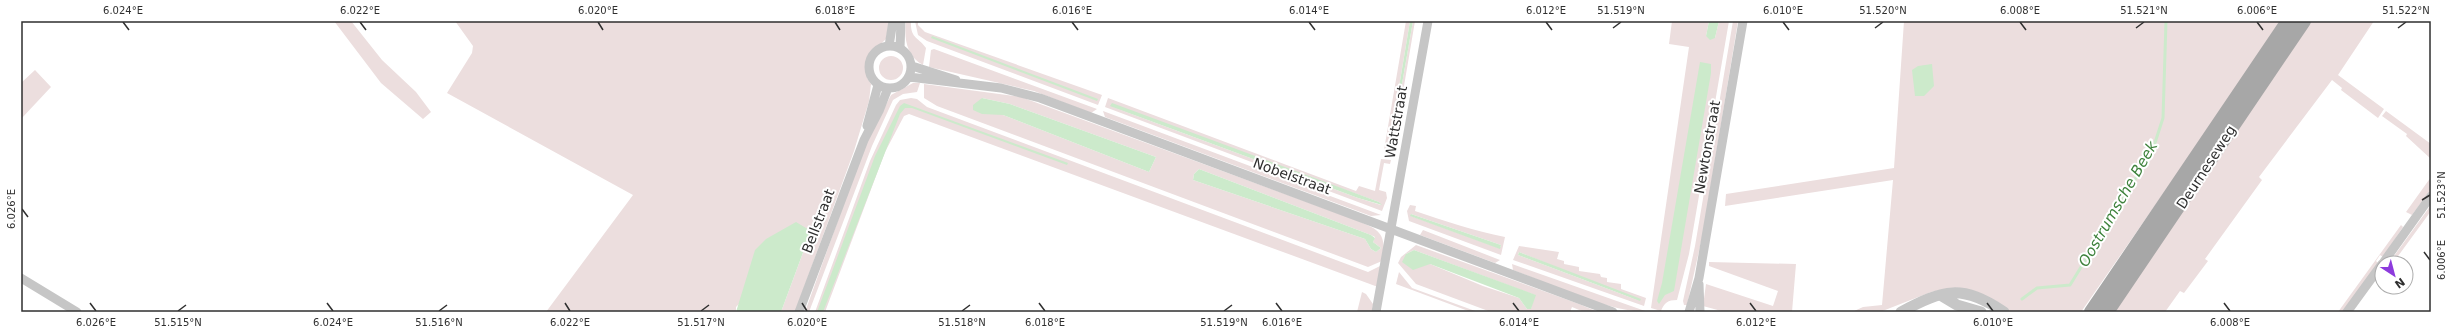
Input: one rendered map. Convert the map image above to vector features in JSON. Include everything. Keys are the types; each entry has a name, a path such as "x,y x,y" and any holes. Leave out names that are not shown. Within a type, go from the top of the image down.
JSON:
{"main road":[{"name":"Deurneseweg","path":"2092,312 2288,21"},
{"name":"Deurneseweg","path":"2107,312 2304,21"}],"street":[{"path":"889,46 893,21"},
{"path":"900,48 901,21"},
{"name":"Wattstraat","path":"1376,312 1428,21"},
{"name":"Newtonstraat","path":"1689,312 1699,278 1743,21"},
{"path":"889,46 900,48 908,55 912,66 909,77 900,86 888,88 878,85 871,76 869,64 878,50 889,46"},
{"name":"Nobelstraat","path":"912,66 963,82"},
{"name":"Nobelstraat","path":"909,77 963,82 1001,88 1040,98 1610,311 1618,312"},
{"name":"Bellstraat","path":"799,312 864,140 878,85"},
{"name":"Bellstraat","path":"864,140 880,110 888,88"},
{"path":"2388,255 2431,196"},
{"path":"2347,312 2374,274"},
{"path":"21,278 77,312"},
{"name":"Newtonstraat","path":"1699,278 1700,312"},
{"path":"1901,312 1924,301 1956,293 1970,293 1984,299 2004,312"},
{"path":"1942,296 1957,304 1981,312"}],"shaded area":[{"path":"334,21 351,21 382,60 416,92 431,112 423,119 381,83"},
{"path":"455,21 889,21 886,39 869,55 866,61 867,78 871,84 869,101 854,151 795,312 781,312 811,231 736,307 736,312 546,312 633,195 447,93 472,53 473,46"},
{"path":"906,21 911,21 913,35 926,48 923,65 913,57 907,46 905,34"},
{"path":"915,21 918,21 918,25 925,32 1102,95 1098,105 927,41 918,35"},
{"path":"1406,21 1410,21 1389,147 1391,147 1413,21 1415,21 1394,145 1393,150 1384,150"},
{"path":"1410,21 1413,21 1391,147 1389,147"},
{"path":"1672,21 1709,21 1706,36 1715,38 1719,21 1729,21 1689,254 1677,300 1667,302 1661,311 1651,308 1689,47 1669,44"},
{"path":"1709,21 1719,21 1715,38 1710,40 1706,36"},
{"path":"1733,21 1738,21 1703,233 1687,305 1684,305 1683,301 1695,246"},
{"path":"1904,21 2283,21 2081,312 2010,312 1997,303 1950,288 1931,292 1880,312 1852,312 1863,307 1882,305 1893,180 1725,206 1726,194 1894,168"},
{"path":"2309,21 2374,21 2338,75 2384,109 2378,118 2341,90 2342,88 2332,80 2259,177 2262,180 2205,259 2208,261 2184,293 2180,291 2165,312 2111,312"},
{"path":"932,36 1098,99 1097,101 931,38"},
{"path":"934,49 1097,109 1091,113 1034,91 929,67 931,50"},
{"path":"891,56 900,59 903,68 900,77 891,80 882,77 879,68 882,59"},
{"path":"1700,62 1711,64 1711,73 1674,291 1665,295 1659,304 1657,301 1662,283"},
{"path":"1932,64 1934,86 1924,96 1915,96 1912,70 1918,66"},
{"path":"35,70 51,87 21,119 21,83"},
{"path":"913,83 920,83 917,92 903,94 893,100 872,146 809,312 805,312 864,148 891,95"},
{"path":"924,84 1021,97 1353,219 1379,232 1383,243 1382,261 1368,267 937,106 924,98","holes":["982,98 1010,104 1156,157 1149,172 1003,115","1199,169 1371,235 1375,237 1373,242 1381,248 1376,252 1371,249 1365,239 1193,180 1194,174"]},
{"path":"911,98 917,99 927,107 1368,272 1380,266 1378,287 909,114 904,116 885,152 825,312 815,312 870,161 896,105 900,100"},
{"path":"982,98 1010,104 1156,157 1149,172 1003,115 982,114 973,110 973,105"},
{"path":"1108,98 1356,191 1359,186 1375,191 1381,159 1391,160 1390,164 1384,163 1379,190 1386,192 1387,198 1382,211 1105,107","holes":["1110,106 1379,202 1381,205 1358,198"]},
{"path":"904,103 1068,163 1067,165 912,108 905,108 900,114 823,312 817,312 875,156 900,106"},
{"path":"1112,103 1379,202 1382,205 1358,198 1110,106"},
{"path":"1103,111 1381,215 1371,216 1105,117"},
{"path":"2386,111 2431,144 2431,159 2406,136 2407,134 2382,116"},
{"path":"1199,169 1371,235 1375,238 1373,242 1381,248 1376,252 1371,249 1365,239 1193,180 1194,174"},
{"path":"2431,177 2431,189 2412,215 2406,212"},
{"path":"1410,205 1416,206 1415,211 1471,229 1505,237 1501,255 1409,221 1407,211","holes":["1411,214 1501,245 1499,248 1411,216"]},
{"path":"2431,205 2431,211 2399,255 2395,255"},
{"path":"1411,214 1501,245 1500,249 1410,216"},
{"path":"796,222 811,231 781,312 736,312 755,250 766,239"},
{"path":"2401,225 2403,227 2384,255 2379,255"},
{"path":"1423,230 1500,260 1495,263 1420,235"},
{"path":"1416,245 1598,312 1584,312 1572,307 1570,312 1491,312 1416,284 1398,263 1401,257","holes":["1414,250 1535,295 1531,308 1527,309 1519,298 1483,286 1406,254"]},
{"path":"1519,246 1559,252 1557,259 1564,261 1564,264 1579,267 1579,271 1600,274 1601,277 1607,278 1607,282 1621,284 1621,289 1646,298 1644,306 1513,260","holes":["1519,252 1640,301 1518,255"]},
{"path":"1414,250 1536,295 1531,309 1527,309 1519,298 1430,264 1413,270 1402,262 1406,254"},
{"path":"1519,252 1641,299 1640,301 1518,255"},
{"path":"1709,262 1796,264 1792,312 1725,312 1703,306 1706,284 1773,306 1778,291 1709,266"},
{"path":"2374,262 2374,269 2343,312 2338,312"},
{"path":"1512,264 1648,312 1632,311 1615,307 1580,296 1513,270"},
{"path":"1399,272 1412,288 1478,312 1471,312 1396,284"},
{"path":"1362,292 1366,294 1373,304 1372,312 1357,312"}],"waterway":[{"name":"Oostrumsche Beek","path":"2022,299 2037,288 2070,285 2152,152 2163,118 2166,21"}]}
